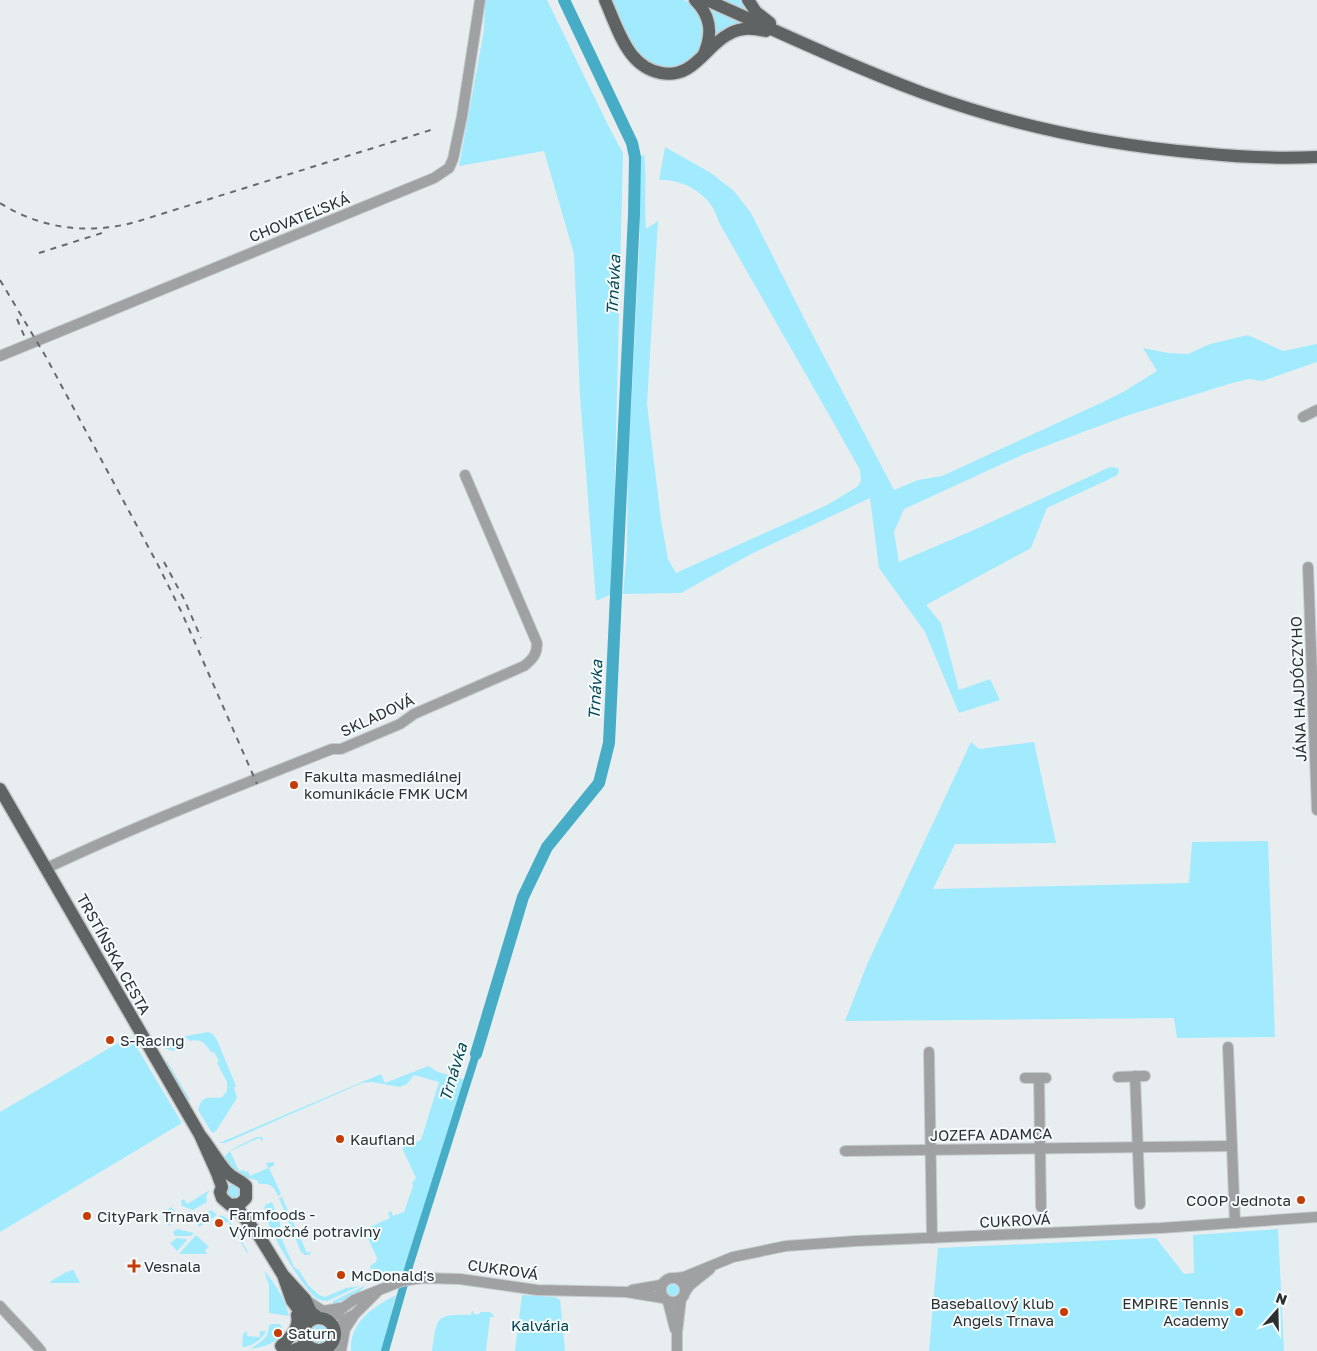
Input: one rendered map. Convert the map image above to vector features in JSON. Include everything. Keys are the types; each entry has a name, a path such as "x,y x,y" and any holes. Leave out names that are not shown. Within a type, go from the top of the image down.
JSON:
{"main road":[{"path":"605,0 632,55 642,65 665,74 676,73 690,67 724,36 743,29 755,29 790,37"},
{"path":"695,0 706,13 710,27 710,38 702,58"},
{"path":"707,0 877,75 925,94 1046,129 1094,139 1181,151 1259,157 1317,157"},
{"path":"748,0 758,14 790,37"},
{"name":"TRSTÍNSKA CESTA","path":"0,789 200,1136 218,1173 222,1187 220,1194 224,1202 230,1206 241,1203 247,1192 246,1186 234,1179 225,1170 200,1136"},
{"path":"222,1187 226,1181 234,1179"},
{"name":"TRSTÍNSKA CESTA","path":"241,1203 299,1300 311,1312 322,1319"},
{"path":"282,1349 297,1327 299,1300"},
{"name":"TRSTÍNSKA CESTA","path":"299,1300 305,1328"},
{"path":"322,1319 331,1323 336,1344 325,1349 301,1347 282,1349 296,1340 312,1320 322,1319"},
{"path":"305,1328 304,1340 315,1349"}],"street":[{"name":"CHOVATEĽSKÁ","path":"0,356 434,178 449,168 453,160 462,116 480,0"},
{"path":"1303,417 1317,410"},
{"name":"SKLADOVÁ","path":"47,868 264,776 332,749 341,749 400,724 414,714 524,666 532,660 537,652 537,642 465,475"},
{"name":"JÁNA HAJDÓCZYHO","path":"1308,567 1317,810"},
{"path":"1228,1047 1235,1223"},
{"path":"929,1052 932,1238"},
{"path":"1118,1076 1140,1076 1138,1147 1140,1204"},
{"path":"1025,1078 1043,1078 1042,1207"},
{"name":"JOZEFA ADAMCA","path":"845,1151 1232,1146"},
{"name":"CUKROVÁ","path":"676,1278 684,1277 717,1263 750,1253 786,1246 1152,1229 1317,1217"},
{"name":"CUKROVÁ","path":"683,1296 690,1285 717,1263"},
{"name":"CUKROVÁ","path":"322,1319 334,1316 354,1300 378,1292 394,1283 418,1278 460,1279 537,1290 626,1292 665,1300"},
{"path":"676,1333 660,1289 661,1285 668,1279 676,1278 682,1282 683,1296 676,1333 677,1351"},
{"name":"CUKROVÁ","path":"626,1292 661,1285"},
{"name":"CUKROVÁ","path":"336,1344 344,1320 355,1314 378,1292"},
{"path":"665,1300 676,1302 683,1296"},
{"name":"CUKROVÁ","path":"299,1300 323,1311 344,1307"},
{"path":"0,1306 27,1333 34,1350"},
{"path":"336,1344 355,1314"}],"green space":[{"path":"485,0 547,0 623,153 612,594 596,601 580,396 574,254 544,151 459,166 484,30"},
{"path":"610,0 684,0 698,11 704,24 704,38 698,51 688,61 675,68 659,68 643,61 628,41"},
{"path":"723,0 744,0 749,12"},
{"path":"707,7 746,25 713,42"},
{"path":"665,147 711,173 734,191 751,213 894,490 918,480 942,476 1123,392 1157,371 1143,348 1168,353 1188,354 1210,344 1248,335 1283,351 1317,344 1317,362 1262,381 1249,379 1232,383 1129,415 1022,455 904,509 894,532 899,562 976,529 1110,467 1118,468 1119,472 1116,476 1047,508 1031,548 926,605 941,623 959,690 990,679 1000,700 959,713 925,632 879,568 870,498 751,554 681,593 623,594 627,550 628,472 640,234 639,159 644,154 646,229 658,221 647,404 661,520 668,559 676,573 827,505 857,487 861,481 860,470 721,226 710,203 698,192 686,185 673,181 659,180"},
{"path":"971,742 979,749 1034,742 1056,843 955,844 933,889 1189,883 1192,842 1268,841 1275,1037 1177,1038 1174,1018 845,1021 868,962"},
{"path":"208,1032 213,1034 217,1040 236,1086 234,1088 237,1098 216,1131 212,1133 198,1110 200,1104 205,1099 222,1097 227,1091 227,1082 217,1063 219,1061 214,1052 212,1053 205,1044 198,1040 190,1041 187,1038 176,1042 174,1046 176,1049 173,1051 162,1047 158,1041"},
{"path":"130,1036 182,1123 0,1232 0,1112"},
{"path":"167,1061 190,1100 187,1100 165,1063"},
{"path":"428,1066 438,1072 465,1080 404,1271 387,1272 375,1277 370,1266 376,1262 377,1258 367,1236 357,1236 354,1229 356,1227 359,1232 390,1218 388,1213 391,1211 393,1216 404,1212 413,1186 412,1183 416,1178 402,1148 421,1140 439,1082 414,1075 407,1084 400,1087 371,1082 362,1083 225,1143 219,1143 381,1074 385,1083"},
{"path":"257,1137 262,1137 263,1142 259,1138 230,1151"},
{"path":"230,1151 239,1171 248,1171 250,1176 268,1168 266,1163 273,1162 275,1165 269,1168 281,1194 278,1196 271,1186 259,1184 257,1180 242,1175 234,1169 224,1157"},
{"path":"233,1184 240,1187 240,1198 230,1200 225,1191 228,1186"},
{"path":"210,1190 206,1196 207,1202 193,1210 182,1206 181,1201 184,1199 187,1204"},
{"path":"282,1197 307,1253 312,1251 309,1255 301,1252 279,1198"},
{"path":"272,1202 280,1223 281,1237 294,1267 299,1270 308,1285 319,1295 325,1297 346,1288 360,1286 327,1301 316,1298 301,1281 275,1238 265,1213 265,1205"},
{"path":"171,1207 175,1216 169,1226 164,1218 171,1214 168,1209"},
{"path":"211,1210 217,1215 199,1227 198,1220"},
{"path":"221,1215 228,1219 247,1253 228,1221 223,1224 219,1217"},
{"path":"177,1229 194,1233 191,1236 175,1236 173,1232"},
{"name":"Baseballový klub Angels Trnava","path":"1278,1229 1284,1351 929,1351 938,1248 1156,1238 1184,1274 1194,1273 1193,1235"},
{"path":"196,1235 209,1247 205,1250 207,1254 179,1254"},
{"path":"177,1238 187,1240 177,1251 170,1243"},
{"path":"73,1269 80,1283 50,1283 51,1281"},
{"path":"264,1271 279,1292 289,1316 269,1313 269,1285"},
{"path":"671,1284 675,1284 679,1290 675,1296 671,1296 667,1292 667,1288"},
{"path":"366,1285 359,1292 334,1305 333,1301"},
{"path":"396,1295 382,1351 351,1351 351,1340 354,1331 364,1316"},
{"name":"Kalvária","path":"522,1295 555,1297 560,1300 565,1351 515,1351"},
{"path":"472,1310 474,1314 490,1312 495,1317 490,1317 486,1351 432,1351 435,1331 440,1320 450,1315 471,1315"},
{"path":"319,1323 329,1330 330,1334 323,1344 319,1345 309,1338 308,1334 315,1324"},
{"path":"280,1324 284,1332 281,1336 269,1344 250,1349 265,1337 269,1325"},
{"path":"247,1331 247,1336 260,1337 260,1331 266,1331 256,1342 242,1347 243,1334"}],"waterway":[{"name":"Trnávka","path":"476,1054 523,897 547,847 599,783 609,743 634,215 635,157 632,143 564,0"},
{"name":"Trnávka","path":"385,1351 410,1263 476,1054"}],"railway":[{"path":"0,203 16,212 50,224 85,229 121,225 434,129"},
{"path":"39,253 102,233"},
{"path":"0,280 46,357 158,565 182,613 257,784"},
{"path":"17,319 26,340"},
{"path":"164,562 184,599 201,638"}],"place":[{"name":"Fakulta masmediálnej komunikácie FMK UCM","path":"294,785"},
{"name":"S-Racing","path":"110,1040"},
{"name":"Kaufland","path":"340,1139"},
{"name":"COOP Jednota","path":"1301,1200"},
{"name":"CityPark Trnava","path":"87,1216"},
{"name":"Farmfoods - Výnimočné potraviny","path":"219,1223"},
{"name":"Vesnala","path":"134,1266"},
{"name":"McDonald's","path":"341,1275"},
{"name":"Baseballový klub Angels Trnava","path":"1064,1312"},
{"name":"EMPIRE Tennis Academy","path":"1239,1312"},
{"name":"Saturn","path":"278,1333"}]}
